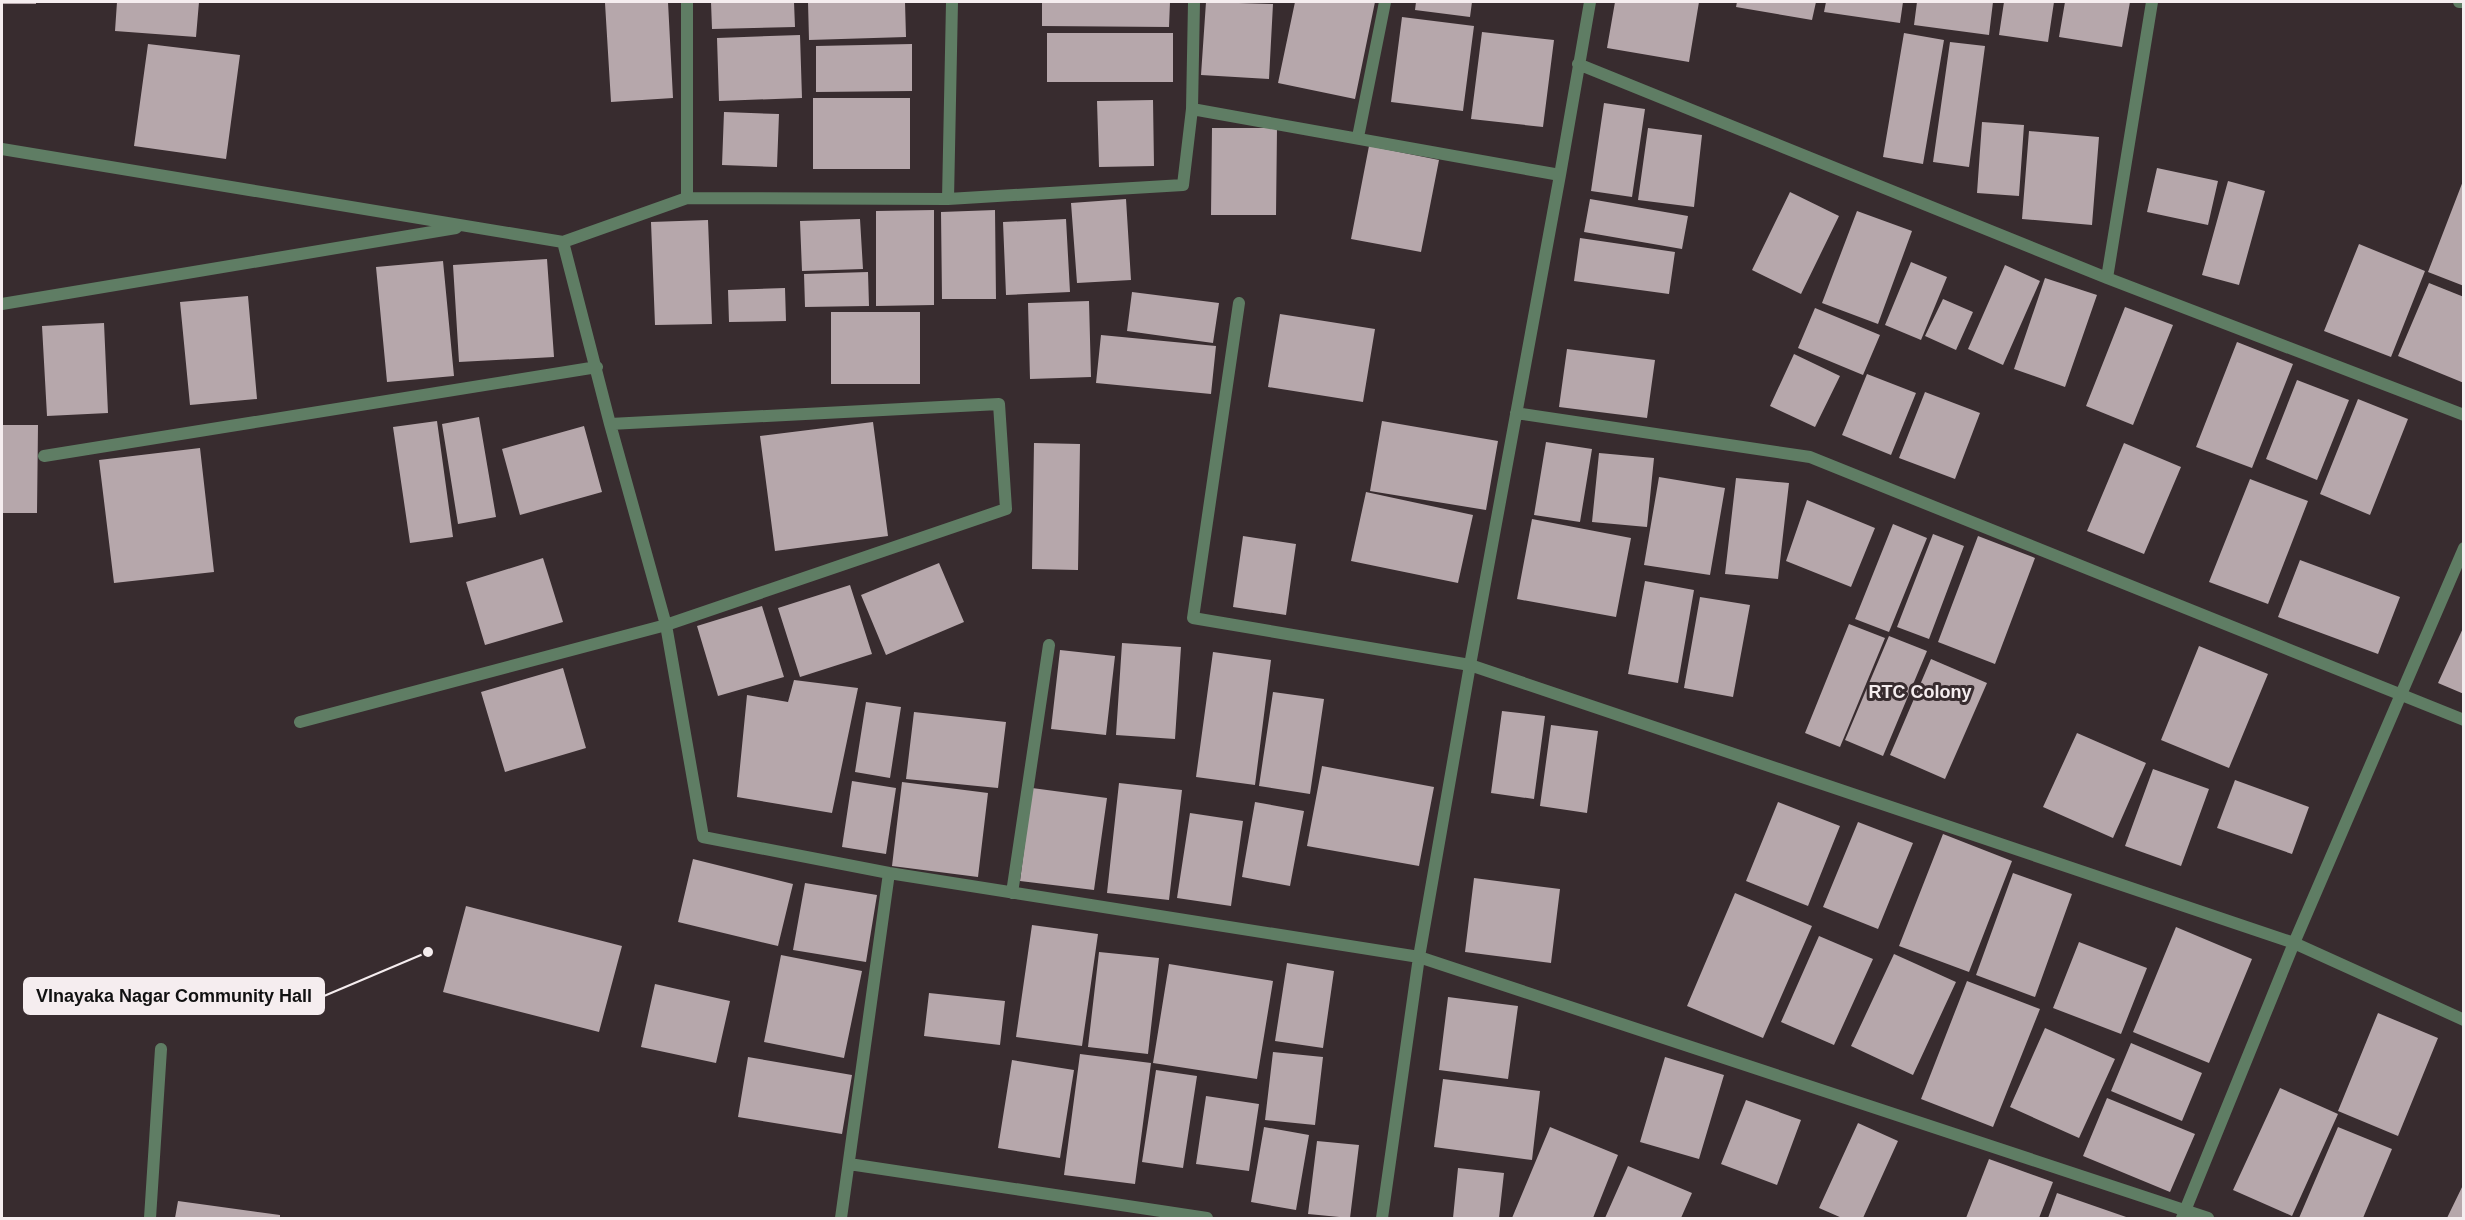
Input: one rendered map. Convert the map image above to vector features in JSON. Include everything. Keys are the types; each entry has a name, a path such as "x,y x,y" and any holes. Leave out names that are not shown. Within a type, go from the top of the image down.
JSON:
{"street":[{"path":"687,2 687,198"},
{"path":"948,199 952,2"},
{"path":"2,149 563,242 687,198 948,199 1183,185 1192,109 1194,2"},
{"path":"1358,137 1385,2"},
{"path":"1382,1218 1419,957 1590,2"},
{"path":"2107,278 2152,2"},
{"path":"1578,64 2107,278 2463,415"},
{"path":"1192,109 1560,175"},
{"path":"2,304 468,226"},
{"path":"563,242 610,424 666,625 703,837 889,873 1419,957 2184,1214 2208,1218"},
{"path":"1239,303 1193,618 1470,665 2294,943 2463,1020"},
{"path":"44,456 597,367"},
{"path":"300,722 666,625 1006,509 999,404 610,424"},
{"path":"1516,412 1810,457 2463,720"},
{"path":"2184,1214 2294,943 2463,548"},
{"path":"1012,892 1049,645"},
{"path":"841,1218 889,873"},
{"path":"150,1218 161,1049"},
{"path":"849,1164 1207,1218"}],"building":[{"path":"2,2 36,2 36,4 2,4"},
{"path":"117,2 199,2 196,37 115,31"},
{"path":"668,2 673,98 611,102 605,3"},
{"path":"711,2 794,2 795,27 712,29"},
{"path":"808,2 905,2 906,37 809,40"},
{"path":"1042,2 1170,2 1169,27 1042,26"},
{"path":"1206,2 1273,4 1269,79 1201,75"},
{"path":"1295,2 1375,2 1355,99 1278,83"},
{"path":"1416,2 1472,2 1470,17 1415,10"},
{"path":"1615,2 1699,2 1689,62 1607,48"},
{"path":"1737,2 1816,2 1812,20 1736,7"},
{"path":"1826,2 1903,2 1900,23 1824,12"},
{"path":"1917,2 1993,2 1989,35 1914,25"},
{"path":"2004,2 2054,2 2048,42 1999,35"},
{"path":"2065,2 2130,2 2122,47 2059,37"},
{"path":"1402,17 1474,26 1463,111 1391,102"},
{"path":"1482,32 1554,40 1543,127 1471,119"},
{"path":"1047,33 1173,33 1173,82 1047,82"},
{"path":"1904,33 1944,40 1923,164 1883,157"},
{"path":"800,35 802,98 719,101 717,38"},
{"path":"1950,42 1985,46 1969,167 1933,162"},
{"path":"148,44 240,55 226,159 134,146"},
{"path":"912,44 912,91 816,92 816,46"},
{"path":"813,98 910,98 910,169 813,169"},
{"path":"1153,100 1154,166 1099,167 1097,101"},
{"path":"1604,103 1645,109 1632,197 1591,191"},
{"path":"724,112 779,114 777,167 722,165"},
{"path":"1982,122 2024,125 2019,196 1977,193"},
{"path":"1212,128 1277,128 1276,215 1211,215"},
{"path":"1648,128 1702,135 1694,207 1638,200"},
{"path":"2029,131 2099,137 2092,225 2022,219"},
{"path":"1369,146 1439,160 1421,252 1351,239"},
{"path":"2157,168 2218,181 2208,225 2147,212"},
{"path":"2228,181 2265,191 2239,285 2202,275"},
{"path":"2464,181 2464,286 2428,272"},
{"path":"1790,192 1839,216 1801,294 1752,270"},
{"path":"1126,199 1131,280 1077,283 1071,203"},
{"path":"1590,199 1688,216 1682,249 1584,232"},
{"path":"934,210 934,305 876,306 876,211"},
{"path":"995,210 996,299 942,299 941,212"},
{"path":"1857,211 1912,231 1878,324 1822,303"},
{"path":"860,219 863,269 802,271 800,221"},
{"path":"1066,219 1070,292 1006,295 1003,222"},
{"path":"708,220 712,324 655,325 651,222"},
{"path":"1580,238 1675,252 1669,294 1574,281"},
{"path":"2359,244 2425,271 2391,357 2324,331"},
{"path":"547,259 554,357 459,362 453,265"},
{"path":"443,261 454,376 387,382 376,267"},
{"path":"1911,262 1947,277 1921,340 1885,325"},
{"path":"2005,265 2040,281 2003,365 1968,349"},
{"path":"868,272 869,306 805,307 804,274"},
{"path":"2045,278 2097,295 2065,387 2014,369"},
{"path":"2429,283 2464,297 2464,383 2398,356"},
{"path":"785,288 786,321 729,322 728,290"},
{"path":"1132,292 1219,303 1213,343 1127,331"},
{"path":"248,296 257,399 190,405 180,302"},
{"path":"1943,299 1973,312 1956,350 1925,336"},
{"path":"1089,301 1091,377 1030,379 1028,303"},
{"path":"2125,307 2173,325 2133,425 2086,406"},
{"path":"1815,308 1880,335 1863,375 1798,348"},
{"path":"831,312 920,312 920,384 831,384"},
{"path":"1280,314 1375,329 1363,402 1268,387"},
{"path":"104,323 108,413 47,416 42,326"},
{"path":"1101,335 1216,346 1211,394 1096,383"},
{"path":"2237,342 2293,364 2252,468 2196,447"},
{"path":"1567,349 1655,360 1647,418 1559,407"},
{"path":"1794,354 1840,376 1815,427 1770,406"},
{"path":"1867,374 1916,393 1891,455 1842,435"},
{"path":"2297,380 2349,400 2317,480 2266,459"},
{"path":"1925,392 1980,413 1955,479 1899,458"},
{"path":"2358,399 2408,419 2370,515 2320,494"},
{"path":"479,417 496,517 458,524 442,424"},
{"path":"437,421 453,537 410,543 393,427"},
{"path":"1382,421 1498,441 1486,510 1370,491"},
{"path":"873,422 888,536 775,551 760,436"},
{"path":"2,425 38,425 37,513 2,513"},
{"path":"584,426 602,492 520,515 502,449"},
{"path":"1546,442 1592,449 1580,522 1534,515"},
{"path":"1034,443 1080,444 1078,570 1032,569"},
{"path":"2124,443 2181,467 2144,554 2087,531"},
{"path":"200,448 214,572 114,583 99,460"},
{"path":"1599,453 1654,458 1647,527 1592,522"},
{"path":"1659,477 1725,488 1710,575 1644,565"},
{"path":"1736,478 1789,483 1778,579 1725,574"},
{"path":"2250,479 2308,501 2268,604 2209,582"},
{"path":"1366,492 1473,515 1458,583 1351,561"},
{"path":"1807,500 1875,528 1851,587 1786,561"},
{"path":"1532,519 1631,538 1616,617 1517,599"},
{"path":"1893,524 1927,538 1889,632 1855,619"},
{"path":"1933,534 1964,546 1929,639 1897,627"},
{"path":"1243,536 1296,544 1286,615 1233,607"},
{"path":"1978,536 2035,558 1995,664 1938,642"},
{"path":"543,558 563,622 485,645 466,582"},
{"path":"2300,560 2400,597 2378,654 2278,617"},
{"path":"939,563 964,622 886,655 861,595"},
{"path":"1645,581 1694,590 1678,683 1628,674"},
{"path":"850,585 872,654 800,677 778,608"},
{"path":"1700,597 1750,605 1733,697 1684,688"},
{"path":"762,606 784,677 718,696 697,626"},
{"path":"1849,624 1885,638 1840,747 1805,733"},
{"path":"2464,626 2464,694 2438,683"},
{"path":"1889,636 1927,651 1883,756 1845,740"},
{"path":"1122,643 1181,647 1175,739 1116,735"},
{"path":"2199,646 2268,674 2229,768 2161,740"},
{"path":"1060,650 1115,656 1106,735 1051,729"},
{"path":"1213,652 1271,660 1255,785 1196,777"},
{"path":"1931,659 1987,683 1945,779 1890,755"},
{"path":"563,668 586,748 505,772 481,692"},
{"path":"794,680 858,688 832,813 737,797 747,695 788,702"},
{"path":"1273,692 1324,699 1310,794 1259,786"},
{"path":"866,702 901,707 890,778 855,772"},
{"path":"1502,711 1545,716 1534,799 1491,793"},
{"path":"914,712 1006,722 998,788 906,779"},
{"path":"1551,725 1598,731 1587,813 1540,806"},
{"path":"2077,733 2146,763 2113,838 2043,807"},
{"path":"1322,766 1434,787 1419,866 1307,846"},
{"path":"2153,769 2209,789 2181,866 2125,846"},
{"path":"2235,780 2309,807 2292,854 2217,828"},
{"path":"852,781 896,788 886,854 842,847"},
{"path":"902,782 988,793 978,877 892,866"},
{"path":"1119,783 1182,790 1169,900 1107,893"},
{"path":"1032,788 1107,798 1094,890 1020,881"},
{"path":"1255,802 1304,811 1290,886 1242,877"},
{"path":"1778,802 1840,826 1808,906 1746,881"},
{"path":"1190,813 1243,821 1231,906 1177,898"},
{"path":"1858,822 1913,843 1878,929 1823,907"},
{"path":"1943,834 2012,861 1969,972 1899,946"},
{"path":"693,859 793,884 778,946 678,922"},
{"path":"2013,873 2072,894 2035,997 1976,975"},
{"path":"1474,878 1560,889 1551,963 1465,952"},
{"path":"805,883 877,895 866,962 793,950"},
{"path":"1735,893 1812,926 1763,1038 1687,1006"},
{"path":"466,906 622,946 599,1032 443,992"},
{"path":"1032,925 1098,934 1082,1046 1016,1037"},
{"path":"2176,927 2252,959 2209,1063 2133,1032"},
{"path":"1819,936 1873,959 1834,1045 1781,1022"},
{"path":"2079,942 2147,968 2121,1034 2053,1008"},
{"path":"1099,952 1159,958 1148,1054 1088,1047"},
{"path":"1894,954 1956,982 1913,1075 1851,1046"},
{"path":"781,955 862,971 844,1058 764,1042"},
{"path":"1287,963 1334,971 1323,1048 1275,1041"},
{"path":"1169,964 1273,981 1257,1079 1153,1063"},
{"path":"1967,981 2040,1009 1993,1127 1921,1099"},
{"path":"655,984 730,1001 716,1063 641,1047"},
{"path":"929,993 1005,1001 1000,1045 924,1036"},
{"path":"1448,997 1518,1006 1508,1079 1439,1070"},
{"path":"2378,1013 2438,1038 2398,1136 2338,1111"},
{"path":"2045,1028 2115,1059 2079,1138 2010,1107"},
{"path":"2131,1043 2202,1073 2182,1121 2111,1091"},
{"path":"1273,1052 1323,1057 1315,1125 1265,1120"},
{"path":"1080,1054 1151,1063 1135,1184 1064,1175"},
{"path":"748,1057 852,1075 842,1134 738,1117"},
{"path":"1665,1057 1724,1075 1699,1159 1640,1142"},
{"path":"1012,1060 1074,1070 1060,1158 998,1148"},
{"path":"1156,1070 1197,1076 1183,1168 1142,1162"},
{"path":"1443,1079 1540,1091 1532,1160 1434,1147"},
{"path":"2280,1088 2338,1114 2292,1216 2233,1190"},
{"path":"1206,1096 1259,1104 1249,1171 1196,1164"},
{"path":"2107,1098 2195,1134 2170,1192 2083,1156"},
{"path":"1746,1100 1801,1120 1777,1185 1721,1164"},
{"path":"1858,1123 1898,1141 1863,1218 1842,1218 1819,1208"},
{"path":"1264,1127 1309,1135 1296,1210 1251,1202"},
{"path":"1550,1127 1618,1155 1593,1218 1512,1218"},
{"path":"2338,1127 2392,1149 2363,1218 2299,1218"},
{"path":"1317,1141 1359,1145 1350,1218 1308,1214"},
{"path":"1989,1159 2053,1182 2039,1218 1966,1218"},
{"path":"1628,1166 1692,1193 1681,1218 1605,1218"},
{"path":"1458,1168 1504,1173 1499,1218 1453,1218"},
{"path":"2464,1183 2464,1218 2447,1218"},
{"path":"2057,1193 2129,1218 2048,1218"},
{"path":"178,1201 280,1215 280,1218 175,1218"}],"place":[{"name":"VInayaka Nagar Community Hall","path":"428,952"}],"district":[{"name":"RTC Colony","path":"1920,692"}]}
